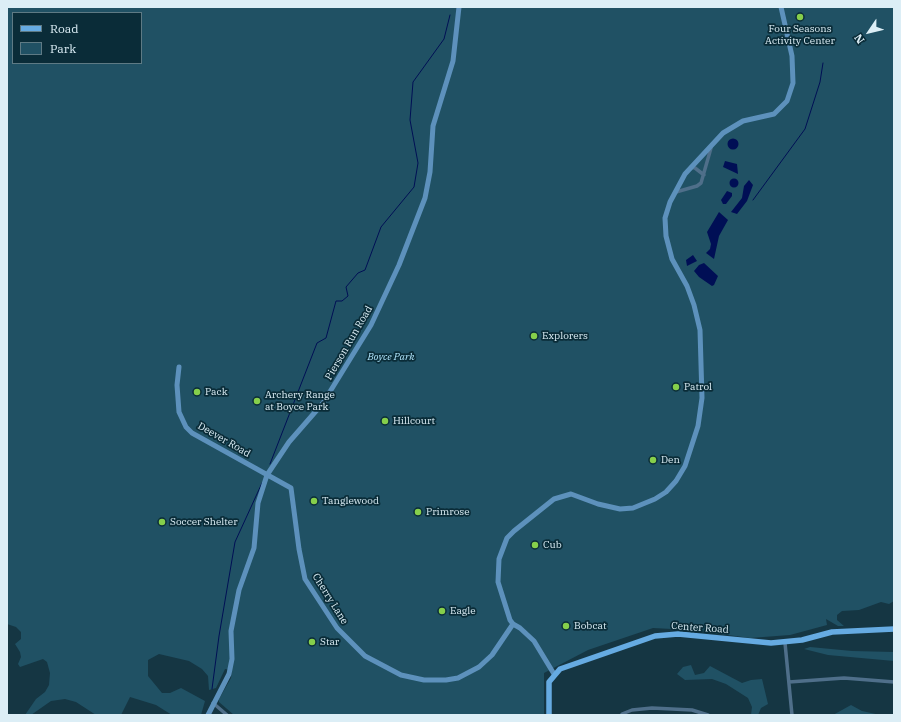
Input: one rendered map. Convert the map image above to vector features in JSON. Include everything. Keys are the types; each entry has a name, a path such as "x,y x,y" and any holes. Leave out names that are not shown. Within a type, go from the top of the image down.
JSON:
{"main road":[{"name":"Center Road","path":"554,674 560,669 580,661 645,639 667,634 785,642 832,632 894,629"},
{"path":"549,715 549,682 554,674"}],"street":[{"name":"Pierson Run Road","path":"208,715 229,674 232,659 232,626 241,583 254,548 258,503 267,475 290,442 324,403 371,325 399,265 425,198 430,172 433,126 453,61 460,7"},
{"path":"554,674 534,641 520,628 513,624 498,582 499,559 504,546 514,531 545,505 564,495 572,494 598,504 620,509 634,508 655,499 676,481 685,466 693,444 702,398 700,330 694,305 687,286 672,259 666,236 665,218 675,192 685,174 723,133 732,126 743,121 774,114 787,102 793,83 792,56 781,7"},
{"path":"675,192 697,186 701,183 711,146"},
{"path":"691,167 695,168 704,175"},
{"name":"Deever Road","path":"179,367 177,385 179,412 186,427 192,433 267,475"},
{"name":"Cherry Lane","path":"267,475 291,488 299,549 305,579 337,628 364,656 401,675 424,680 446,680 458,678 480,667 492,655 513,624"},
{"path":"785,642 792,715"},
{"path":"789,682 844,678 894,682"},
{"path":"213,703 227,715"},
{"path":"622,714 632,710 652,708 692,710 708,715"}],"green space":[{"name":"Boyce Park","path":"7,7 894,7 894,601 889,604 881,602 859,610 842,611 837,615 837,620 844,626 838,626 826,619 827,625 790,635 750,638 691,630 653,628 588,650 544,673 544,715 234,715 219,702 219,699 231,678 232,670 225,669 216,688 209,690 208,676 202,669 189,661 159,654 148,660 148,676 162,693 170,693 181,688 205,701 201,715 172,715 156,705 130,697 121,715 96,715 76,702 65,699 51,701 31,715 25,715 36,699 45,692 49,685 50,673 47,662 43,659 20,667 18,664 21,657 20,652 15,644 21,639 21,632 16,627 7,624"},
{"path":"810,647 852,651 894,652 894,661 828,655 804,649"},
{"path":"691,665 695,675 704,673 710,666 742,683 762,679 768,704 761,708 758,715 751,715 752,707 748,698 726,684 712,679 685,680 677,674 683,667"},
{"path":"851,705 862,711 880,715 833,715"}],"shaded area":[{"path":"731,139 735,139 737,140 737,148 731,149 728,146 728,142"},
{"path":"725,161 737,164 738,174 723,167"},
{"path":"732,179 736,179 738,183 736,187 732,187 730,185 730,181"},
{"path":"749,180 753,185 747,201 737,214 731,212 742,198 744,186"},
{"path":"727,191 732,193 732,196 726,204 723,204 721,200"},
{"path":"719,212 728,220 719,236 714,259 706,253 710,249 711,244 707,232"},
{"path":"693,255 697,261 687,266 686,260"},
{"path":"704,263 718,276 714,285 712,286 699,277 694,271 699,265"}],"waterway":[{"path":"270,464 317,343 326,338 336,301 342,301 348,296 346,287 358,273 365,270 381,227 414,187 418,163 410,120 413,82 444,39 450,15"},
{"path":"753,200 805,129 820,82 823,63"},
{"path":"212,689 219,636 235,542 262,483"}],"place":[{"name":"Four Seasons Activity Center","path":"800,17"},
{"name":"Explorers","path":"534,336"},
{"name":"Patrol","path":"676,387"},
{"name":"Pack","path":"197,392"},
{"name":"Archery Range at Boyce Park","path":"257,401"},
{"name":"Hillcourt","path":"385,421"},
{"name":"Den","path":"653,460"},
{"name":"Tanglewood","path":"314,501"},
{"name":"Primrose","path":"418,512"},
{"name":"Soccer Shelter","path":"162,522"},
{"name":"Cub","path":"535,545"},
{"name":"Eagle","path":"442,611"},
{"name":"Bobcat","path":"566,626"},
{"name":"Star","path":"312,642"}]}
